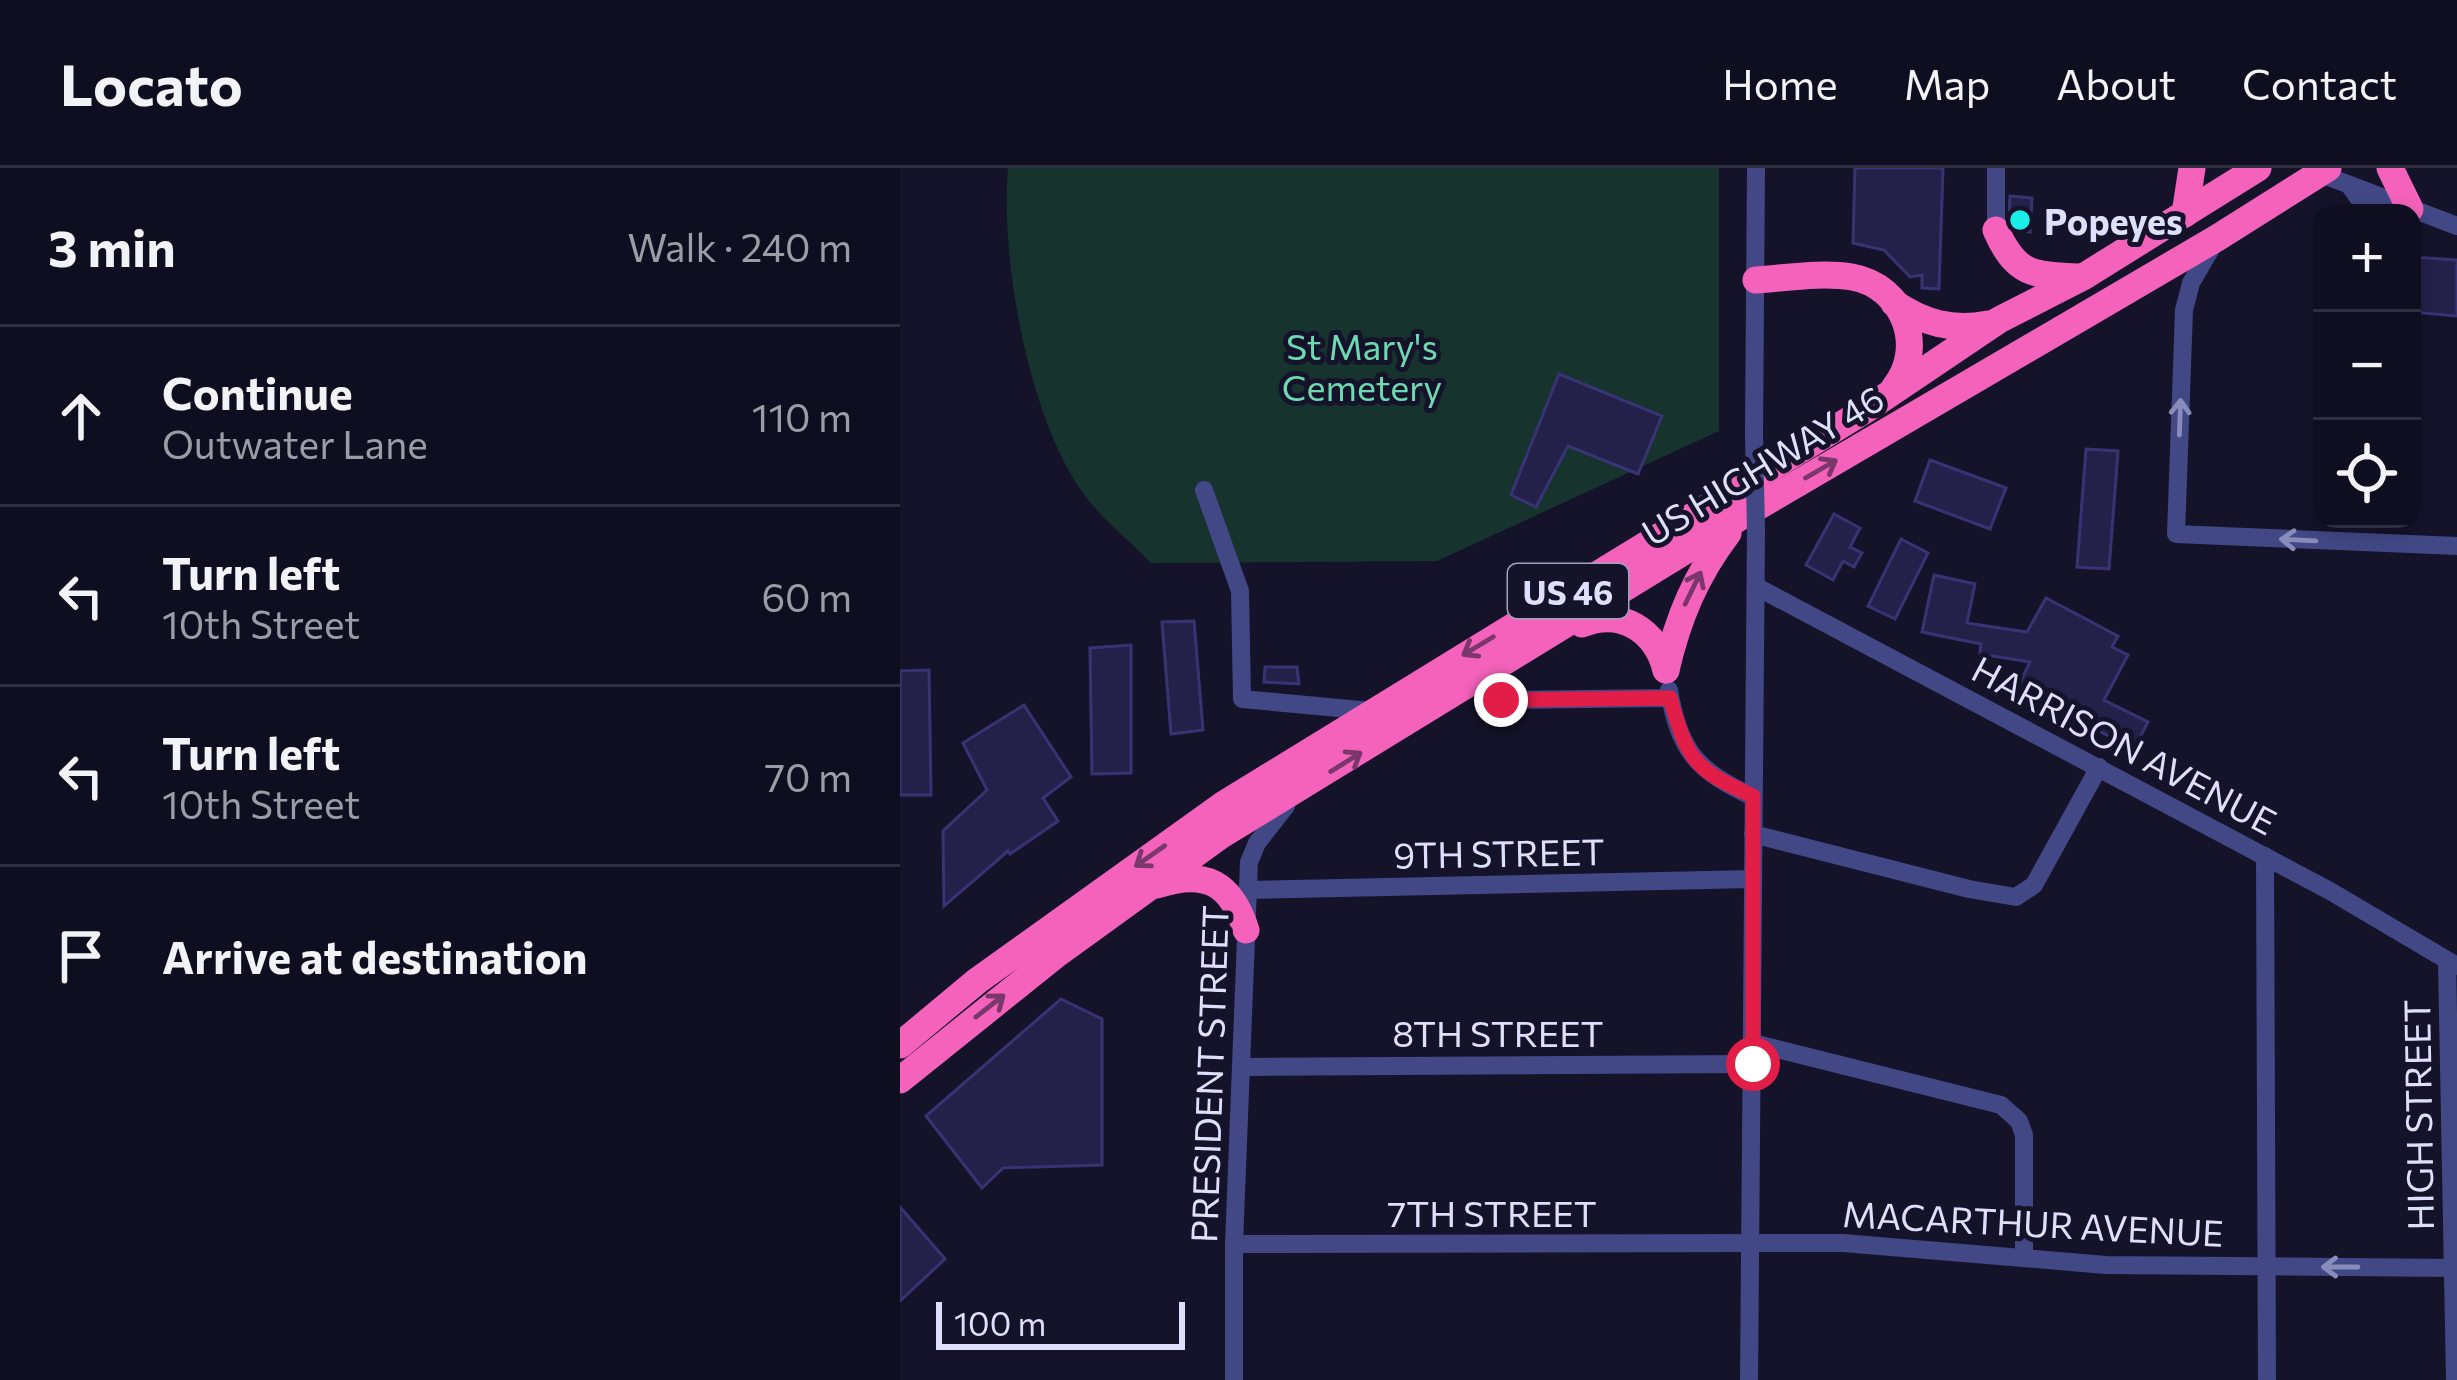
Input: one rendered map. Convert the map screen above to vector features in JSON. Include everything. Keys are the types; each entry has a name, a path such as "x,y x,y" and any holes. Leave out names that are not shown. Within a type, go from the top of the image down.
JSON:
{"highway":[{"path":"2185,214 2192,168"},
{"name":"US HIGHWAY 46","path":"900,1045 1078,907 1225,804 1867,410 1999,320 2083,278 2258,168"},
{"path":"2390,168 2408,204"},
{"name":"US HIGHWAY 46","path":"900,1080 1141,890 1220,836 1545,639 1749,524 2217,238 2318,170"},
{"path":"1996,230 2019,268 2083,278"},
{"path":"1756,280 1856,278 1938,325 1969,327 1999,320"},
{"path":"1867,410 1898,384 1908,360 1910,328 1891,300"},
{"path":"1668,684 1674,633 1690,593 1707,561 1749,524"},
{"path":"1545,639 1593,620 1627,621 1652,638 1668,684"},
{"path":"1141,890 1175,879 1222,887 1237,903 1246,930"}],"street":[{"path":"1749,1380 1757,587 1749,524 1756,168"},
{"path":"1996,168 1996,230"},
{"path":"2318,170 2397,204"},
{"path":"2350,186 2362,204"},
{"path":"2421,213 2457,226"},
{"path":"2217,238 2192,283 2184,310 2176,534 2457,546"},
{"path":"1204,490 1240,591 1241,699 1372,711"},
{"path":"2366,528 2366,543"},
{"name":"HARRISON AVENUE","path":"1757,587 2265,856 2452,963"},
{"path":"1501,700 1668,684 1684,747 1706,773 1753,796"},
{"path":"1753,834 2016,897 2034,885 2099,767"},
{"name":"PRESIDENT STREET","path":"1234,1380 1234,1244 1249,862 1256,843 1301,789"},
{"path":"2265,856 2266,1380"},
{"name":"9TH STREET","path":"1247,890 1753,879"},
{"name":"HIGH STREET","path":"2452,963 2455,1380"},
{"path":"1753,1042 2001,1105 2012,1112 2024,1135 2024,1258"},
{"name":"8TH STREET","path":"1243,1067 1753,1064"},
{"name":"MACARTHUR AVENUE","path":"1750,1246 1843,1243 2106,1265 2455,1268"},
{"name":"7TH STREET","path":"1234,1244 1750,1246"}],"green space":[{"name":"St Mary's Cemetery","path":"1008,168 1719,168 1719,431 1437,561 1151,563 1086,497 1049,427 1034,384 1014,293"}],"building":[{"path":"1855,168 1943,168 1939,289 1922,288 1922,275 1910,277 1884,250 1853,243"},
{"name":"Popeyes","path":"2010,196 2032,198 2030,232 2016,230 2009,219"},
{"path":"2421,258 2457,260 2457,316 2421,313"},
{"path":"1559,374 1662,416 1638,474 1568,446 1536,507 1511,495"},
{"path":"2086,449 2118,451 2109,569 2077,567"},
{"path":"1930,460 2006,488 1990,529 1915,501"},
{"path":"1834,514 1860,528 1850,547 1862,553 1854,567 1843,561 1833,580 1806,565"},
{"path":"1901,539 1928,553 1895,619 1868,606"},
{"path":"1934,575 1975,584 1967,623 2027,632 2046,598 2118,636 2112,647 2128,655 2104,700 2148,722 2134,749 2017,689 2030,662 1980,654 1981,644 1922,632"},
{"path":"1194,621 1203,730 1171,734 1162,622"},
{"path":"1131,645 1131,773 1092,774 1090,648"},
{"path":"1265,667 1297,667 1299,684 1264,682"},
{"path":"929,670 931,795 900,795 900,671"},
{"path":"1024,705 1071,777 1043,798 1058,821 1010,854 1008,851 944,906 943,831 987,790 963,743"},
{"path":"1061,999 1102,1019 1102,1165 1003,1168 982,1188 926,1116"},
{"path":"900,1207 945,1259 900,1301"}],"place":[{"name":"Popeyes","path":"2020,220"}],"route":[{"path":"1501,700 1670,698 1684,747 1706,773 1753,796 1753,1064"}]}
